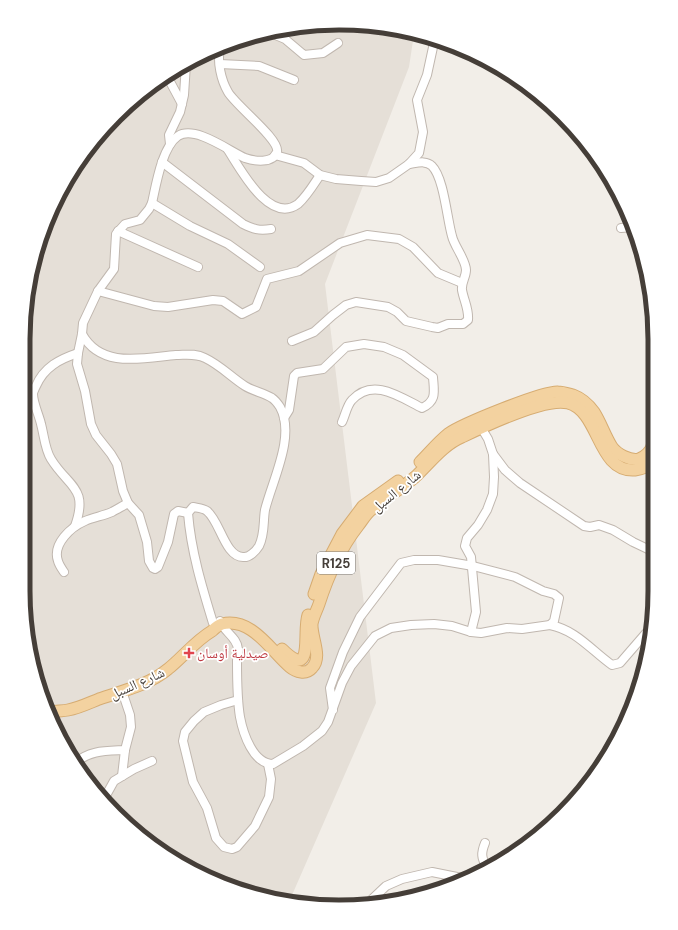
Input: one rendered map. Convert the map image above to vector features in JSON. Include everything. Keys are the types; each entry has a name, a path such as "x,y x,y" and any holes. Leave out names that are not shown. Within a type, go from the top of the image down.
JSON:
{"main road":[{"name":"شارع السبل","path":"479,424 537,396 558,392 572,395 582,400 593,411 613,448 624,456 631,459 637,459 645,456 648,452"},
{"name":"شارع السبل","path":"53,706 66,704 154,672 166,664 186,643 218,623 232,620 251,625 264,632 291,658 301,660 304,658 306,652 306,620 321,574 342,534 363,506 410,472 449,434 541,404 560,402 569,403 578,407 586,416 604,450 616,466 629,470 642,469 648,465"},
{"name":"شارع السبل","path":"55,712 68,710 122,691 158,676 170,668 218,623"}],"street":[{"path":"278,36 285,39 304,55 323,53 338,43"},
{"path":"275,156 304,163 320,175 336,179 376,182 389,178 409,164 419,153 423,132 417,100 427,75 433,45"},
{"path":"188,513 178,511 174,514 168,542 158,567 155,569 151,567 147,542 139,515 128,503 122,491 117,464 96,435 91,424 85,390 77,364 83,322 98,291 114,269 116,234 125,224 140,220 149,209 152,203 162,162 170,144 178,136 188,133 206,137 246,158 258,161 270,160 275,156 277,150 276,144 270,136 237,105 228,92 222,77 219,55"},
{"path":"220,64 259,66 294,80"},
{"path":"170,144 169,135 180,112 184,95 186,71"},
{"path":"169,81 182,104"},
{"path":"227,148 254,190 266,202 275,207 287,208 297,204 320,175"},
{"path":"162,162 243,224 254,230 262,231 271,229"},
{"path":"292,341 314,332 346,305 356,302 388,307 397,312 406,321 438,328 448,324 463,324 468,320 468,313 462,290 462,284 467,269 452,238 441,182 436,171 431,165 424,162 409,164"},
{"path":"152,203 190,226 228,244 260,267"},
{"path":"621,228 627,228"},
{"path":"118,231 198,268"},
{"path":"98,291 154,306 168,307 213,300 223,301 242,314 256,307 268,279 299,271 340,243 367,235 399,239 413,247 438,273 462,284"},
{"path":"82,334 87,343 95,350 120,359 192,354 204,357 217,364 246,387 274,399 280,408 284,418 284,448 267,505 264,533 258,547 248,556 242,557 235,555 225,542 220,530 208,511 193,507 188,513 191,542 218,623 235,640 238,650 238,700 240,717 254,754 262,761 272,764 314,738 322,731 328,722 342,683 351,666 374,636 392,628 434,624 452,626 471,632 481,633 507,628 522,629 550,625 560,627 574,634 612,665 620,663 644,635"},
{"path":"284,418 289,410 294,376 298,373 323,370 346,348 364,344 384,347 403,355 433,377 435,394 430,404 422,408 392,392 373,388 359,394 351,401 342,422"},
{"path":"75,526 79,514 80,498 76,489 50,458 33,394 39,378 49,367 60,359 78,353"},
{"path":"479,424 488,439 493,454 505,470 520,483 584,526 590,527 599,525 613,530 648,549"},
{"path":"471,632 476,612 473,566 471,557 465,546 467,538 478,525 487,510 493,494 493,454"},
{"path":"64,572 58,562 57,554 60,542 66,534 75,526 112,512 128,503"},
{"path":"333,710 330,688 343,652 360,617 401,563 414,560 438,560 473,566 515,577 543,592 554,594 559,598 554,621 550,625"},
{"path":"122,691 130,715 131,727 125,750 122,776"},
{"path":"238,700 204,712 194,721 186,732 182,741 193,782 207,808 216,838 224,847 232,849 237,847 255,826 269,797 271,779 268,764"},
{"path":"79,759 88,754 125,750"},
{"path":"107,794 114,781 152,761"},
{"path":"485,843 481,851 485,864"},
{"path":"374,898 386,886 402,879 432,872 455,877"}],"shaded area":[{"path":"319,31 359,31 399,36 413,40 409,67 325,284 376,703 292,896 240,884 202,868 167,848 135,823 107,795 94,779 71,746 46,690 36,651 31,611 31,319 36,279 46,240 62,202 82,167 107,135 135,107 167,82 202,62 240,46 279,36"}],"place":[{"name":"صيدلية أوسان","path":"189,653"}]}
